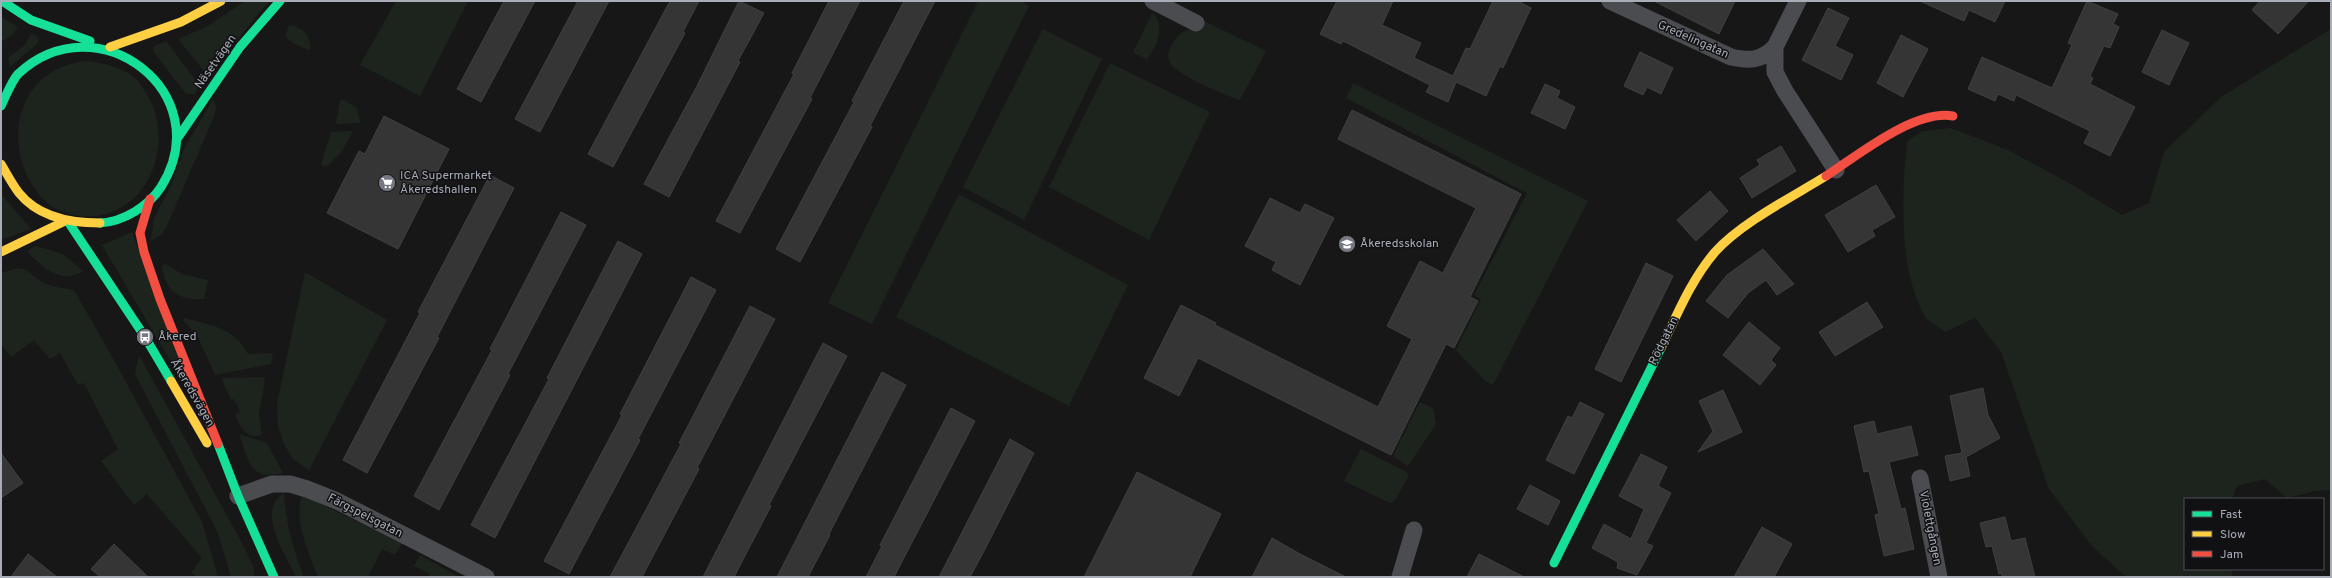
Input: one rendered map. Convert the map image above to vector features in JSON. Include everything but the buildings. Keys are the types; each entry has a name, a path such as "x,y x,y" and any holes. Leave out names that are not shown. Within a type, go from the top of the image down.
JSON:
{"street":[{"name":"Näsetvägen","path":"2,1 31,20 132,57 152,72 171,103 177,139"},
{"name":"Näsetvägen","path":"1,106 14,81 22,71 42,56 65,47 77,45 106,47 181,23 198,16 221,1"},
{"name":"Näsetvägen","path":"1,164 12,185 29,204 51,218 66,223 98,224 117,220 135,211 150,199 169,171 177,139 240,47 280,1"},
{"path":"1153,1 1196,23"},
{"name":"Gredelingatan","path":"1610,1 1730,58 1744,60 1761,58 1775,47"},
{"path":"1798,1 1775,47 1775,72 1836,170"},
{"name":"Rödgatan","path":"1554,563 1622,430 1686,296 1702,269 1716,251 1733,236 1836,170 1922,118 1940,113 1953,116"},
{"name":"Åkeredsvägen","path":"150,199 140,233 144,252 160,299 201,398 238,496 274,577"},
{"path":"1,252 66,223"},
{"name":"Åkeredsvägen","path":"66,223 145,337 238,496"},
{"name":"Violettgången","path":"1920,478 1939,577"},
{"name":"Färgspelsgatan","path":"238,496 272,484 290,484 307,489 337,501 486,577"},
{"path":"1400,577 1414,530"}],"shaded area":[{"path":"245,1 269,1 208,76 178,39 206,27"},
{"path":"396,1 468,1 420,96 360,65"},
{"path":"978,1 1020,1 1029,6 872,324 828,303"},
{"path":"1152,13 1159,24 1159,30 1157,42 1147,59 1133,53"},
{"path":"1,17 18,27 12,35 1,42"},
{"path":"1202,20 1266,51 1240,100 1193,80 1176,69 1169,61 1168,55 1174,41 1184,32 1197,29"},
{"path":"289,25 294,26 306,33 310,41 310,51 293,43 285,36"},
{"path":"1043,29 1102,59 1024,220 963,187"},
{"path":"2331,29 2331,490 2315,491 2287,498 2265,479 2237,486 2232,498 2184,498 2184,570 2231,570 2233,577 2126,577 2091,545 2049,489 2001,352 1975,318 1945,332 1924,315 1916,296 1906,253 1903,207 1907,141 1923,131 1951,128 2008,150 2071,184 2122,215 2149,203 2164,152 2221,97"},
{"path":"31,34 36,35 39,40 37,44 10,67 8,58 25,45"},
{"path":"166,41 199,85 195,94 186,94 153,51 154,46"},
{"path":"87,61 115,67 125,71 135,78 142,86 155,113 159,132 158,152 152,170 143,187 130,201 114,211 94,216 72,214 51,206 35,188 24,167 19,144 20,121 27,99 40,81 60,68"},
{"path":"1110,63 1210,112 1149,240 1049,187"},
{"path":"1353,83 1588,201 1493,385 1484,380 1456,350 1481,299 1474,295 1527,193 1346,98"},
{"path":"213,99 216,106 215,114 166,228 161,235 151,241 154,218 170,188 184,149"},
{"path":"340,100 346,101 357,108 360,123 336,124"},
{"path":"353,131 342,151 327,166 323,166 321,164 331,132"},
{"path":"1,194 31,229 1,240"},
{"path":"959,194 1128,285 1069,406 896,317"},
{"path":"132,232 193,399 102,245"},
{"path":"36,246 63,254 83,271 75,275 67,276 52,272 39,263 27,251"},
{"path":"165,264 182,274 208,280 204,299 187,298 170,289 162,266"},
{"path":"18,268 28,271 36,278 47,284 74,290 202,522 218,577 198,577 191,573 202,558 147,494 134,505 101,461 118,449 84,383 78,385 60,353 50,359 34,340 11,357 1,344 1,273"},
{"path":"305,272 387,320 309,470 293,459 284,444 278,426 277,403"},
{"path":"185,318 213,326 229,333 236,338 248,354 273,353 271,364 215,375 197,335 183,320"},
{"path":"139,355 243,545 254,568 254,577 231,577 218,533 135,374"},
{"path":"263,377 265,380 259,414 262,435 252,436 248,434 239,424 235,415 240,412 234,399 231,400 221,378"},
{"path":"1420,402 1433,408 1436,424 1408,466 1393,456"},
{"path":"239,434 267,443 283,473 272,475 263,474 252,467"},
{"path":"1361,449 1405,471 1409,476 1394,502 1390,503 1344,481"},
{"path":"284,493 286,515 291,536 304,577 296,577 280,546 272,522 272,511 276,501"},
{"path":"302,495 402,543 395,555 382,549 368,577 318,577 303,536 301,526 299,515"},
{"path":"420,555 459,577 428,577 430,574 414,566"}],"traffic: fast":[{"path":"2,1 31,20 90,41"},
{"path":"177,139 240,47 280,1"},
{"path":"1,106 15,77 18,74 49,54 82,47 114,52 141,68 163,90 175,119 175,152 161,187 150,200 135,212 118,220 100,223"},
{"path":"69,223 145,337 171,381"},
{"path":"1554,563 1661,348"},
{"path":"218,444 238,496 274,577"}],"traffic: slow":[{"path":"110,47 181,22 221,1"},
{"path":"1,164 19,193 36,208 67,220 100,223"},
{"path":"1661,348 1692,286 1706,263 1715,252 1726,241 1753,221 1826,176"},
{"path":"1,252 63,222"},
{"path":"171,381 207,443"}],"traffic: jam":[{"path":"1826,176 1870,146 1905,126 1922,119 1938,116 1953,116"},
{"path":"150,199 140,233 144,252 160,299 218,444"}],"place":[{"name":"ICA Supermarket Åkeredshallen","path":"387,183"},
{"name":"Åkeredsskolan","path":"1347,244"},
{"name":"Åkered","path":"145,337"}]}
